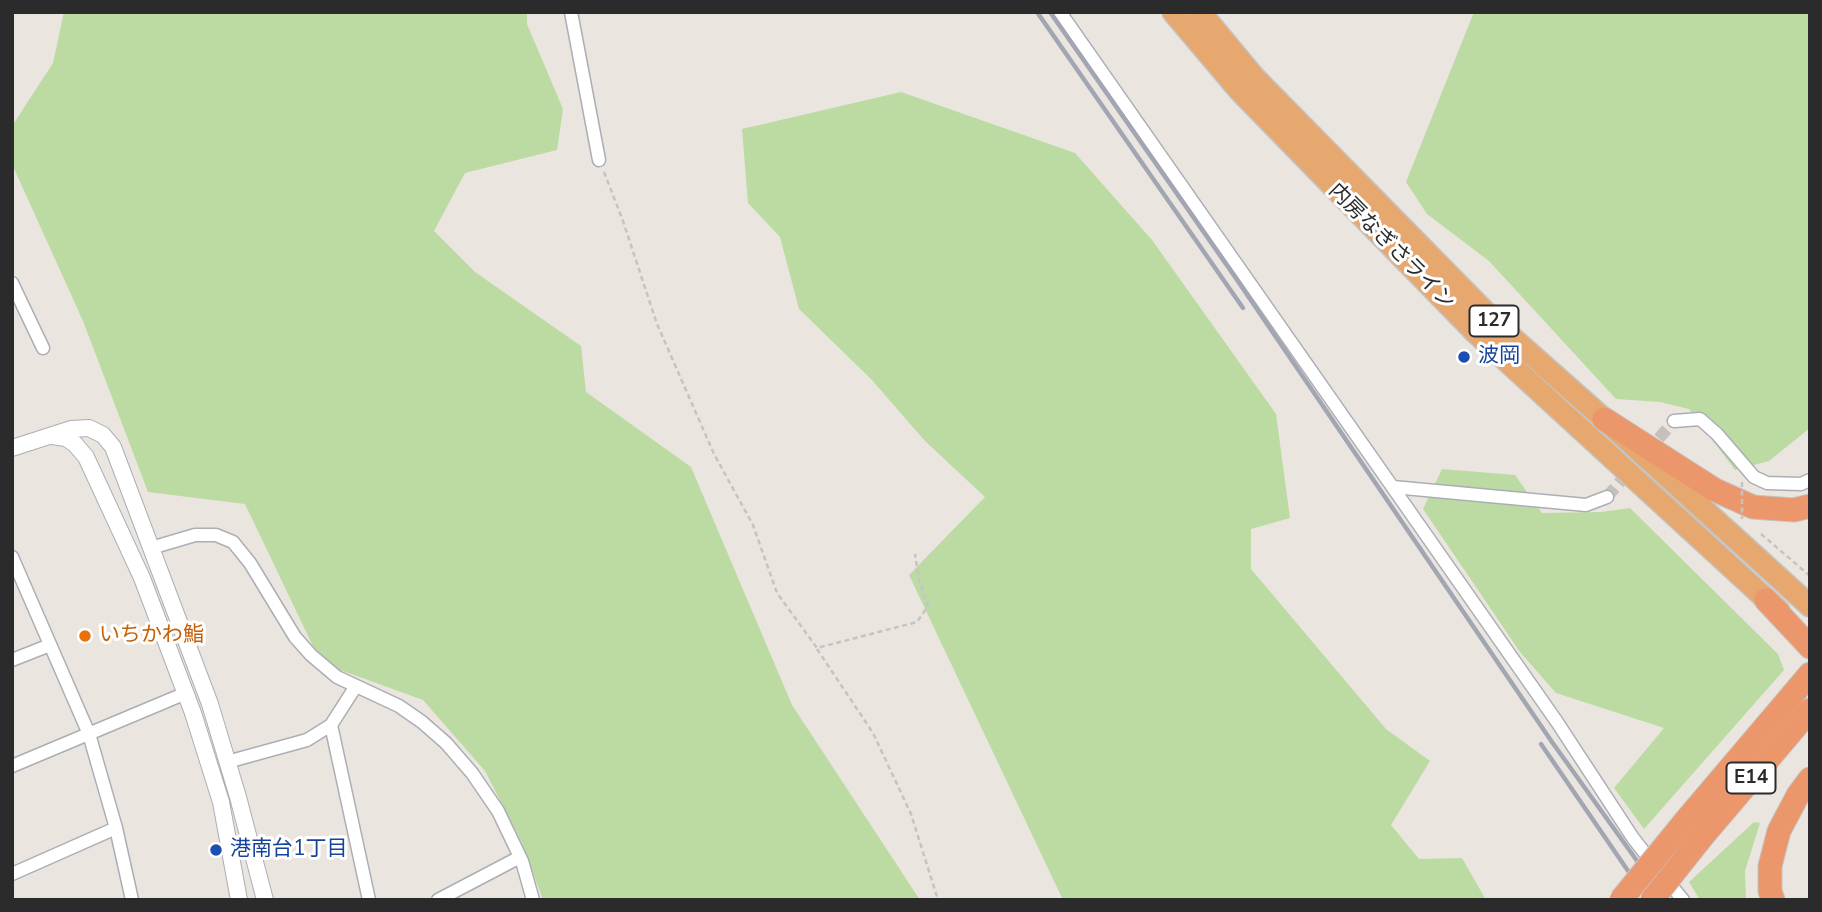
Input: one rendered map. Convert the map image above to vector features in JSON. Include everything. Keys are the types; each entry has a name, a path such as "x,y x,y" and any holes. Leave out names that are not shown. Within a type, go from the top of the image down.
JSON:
{"highway":[{"name":"内房なぎさライン","path":"1173,12 1239,90 1476,333 1766,600 1810,637"},
{"name":"内房なぎさライン","path":"1200,12 1254,77 1499,326 1810,606"},
{"path":"1604,419 1715,490 1753,507 1794,510 1810,506"},
{"path":"1766,600 1810,647"},
{"name":"E14","path":"1621,900 1810,674"},
{"name":"E14","path":"1652,900 1805,715"},
{"path":"1773,900 1770,891 1770,866 1779,831 1798,795 1810,779"}],"street":[{"path":"571,12 599,160"},
{"path":"1060,12 1557,722 1633,838 1683,900"},
{"path":"12,283 43,348"},
{"path":"1674,421 1700,419 1717,434 1754,477 1767,483 1801,484 1810,480"},
{"path":"12,448 43,436 89,428 103,435 113,447 193,656 227,762 265,900"},
{"path":"43,436 66,438 86,457 142,578 186,694 221,802 239,900"},
{"path":"1393,487 1587,505 1607,496"},
{"path":"151,548 195,535 216,535 233,542 250,563 295,637 311,655 337,677 399,706 422,722 446,743 472,773 498,811 520,857 533,900"},
{"path":"12,557 89,734 116,828 132,900"},
{"path":"12,660 50,645"},
{"path":"227,762 307,740 331,725 356,685"},
{"path":"12,766 186,694"},
{"path":"331,725 369,900"},
{"path":"12,874 116,828"},
{"path":"438,900 520,857"}],"path":[{"path":"599,160 623,221 657,324 714,454 753,525 777,593 817,648 878,745 911,814 937,900"},
{"path":"1742,482 1742,519"},
{"path":"1752,527 1810,576"},
{"path":"817,648 917,622 928,606 919,580 915,554"}],"green space":[{"path":"64,12 527,12 527,24 563,109 557,150 465,173 434,231 475,272 581,346 586,392 691,467 792,705 920,900 543,900 522,843 485,771 423,700 321,663 245,504 148,492 83,321 12,164 12,126 53,63"},
{"path":"1474,12 1810,12 1810,428 1769,461 1735,470 1689,409 1660,402 1616,399 1489,261 1427,214 1406,182"},
{"path":"901,92 1075,153 1152,240 1276,414 1290,518 1251,529 1251,569 1386,729 1430,761 1391,825 1419,859 1462,858 1486,900 1063,900 909,575 985,497 925,441 871,379 799,309 780,237 748,203 742,129"},
{"path":"1442,469 1515,475 1542,513 1601,512 1630,508 1778,654 1784,670 1644,829 1614,788 1664,728 1556,693 1520,652 1423,509"},
{"path":"1754,822 1760,823 1745,871 1746,900 1700,900 1689,882"}],"tunnel":[{"path":"1647,452 1674,421"},
{"path":"1607,497 1632,468"}],"railway":[{"path":"1037,12 1243,308"},
{"path":"1050,12 1233,274 1552,742 1665,900"},
{"path":"1541,744 1648,900"}],"place":[{"name":"波岡","path":"1464,357"},
{"name":"いちかわ鮨","path":"85,636"},
{"name":"港南台1丁目","path":"216,850"}]}
